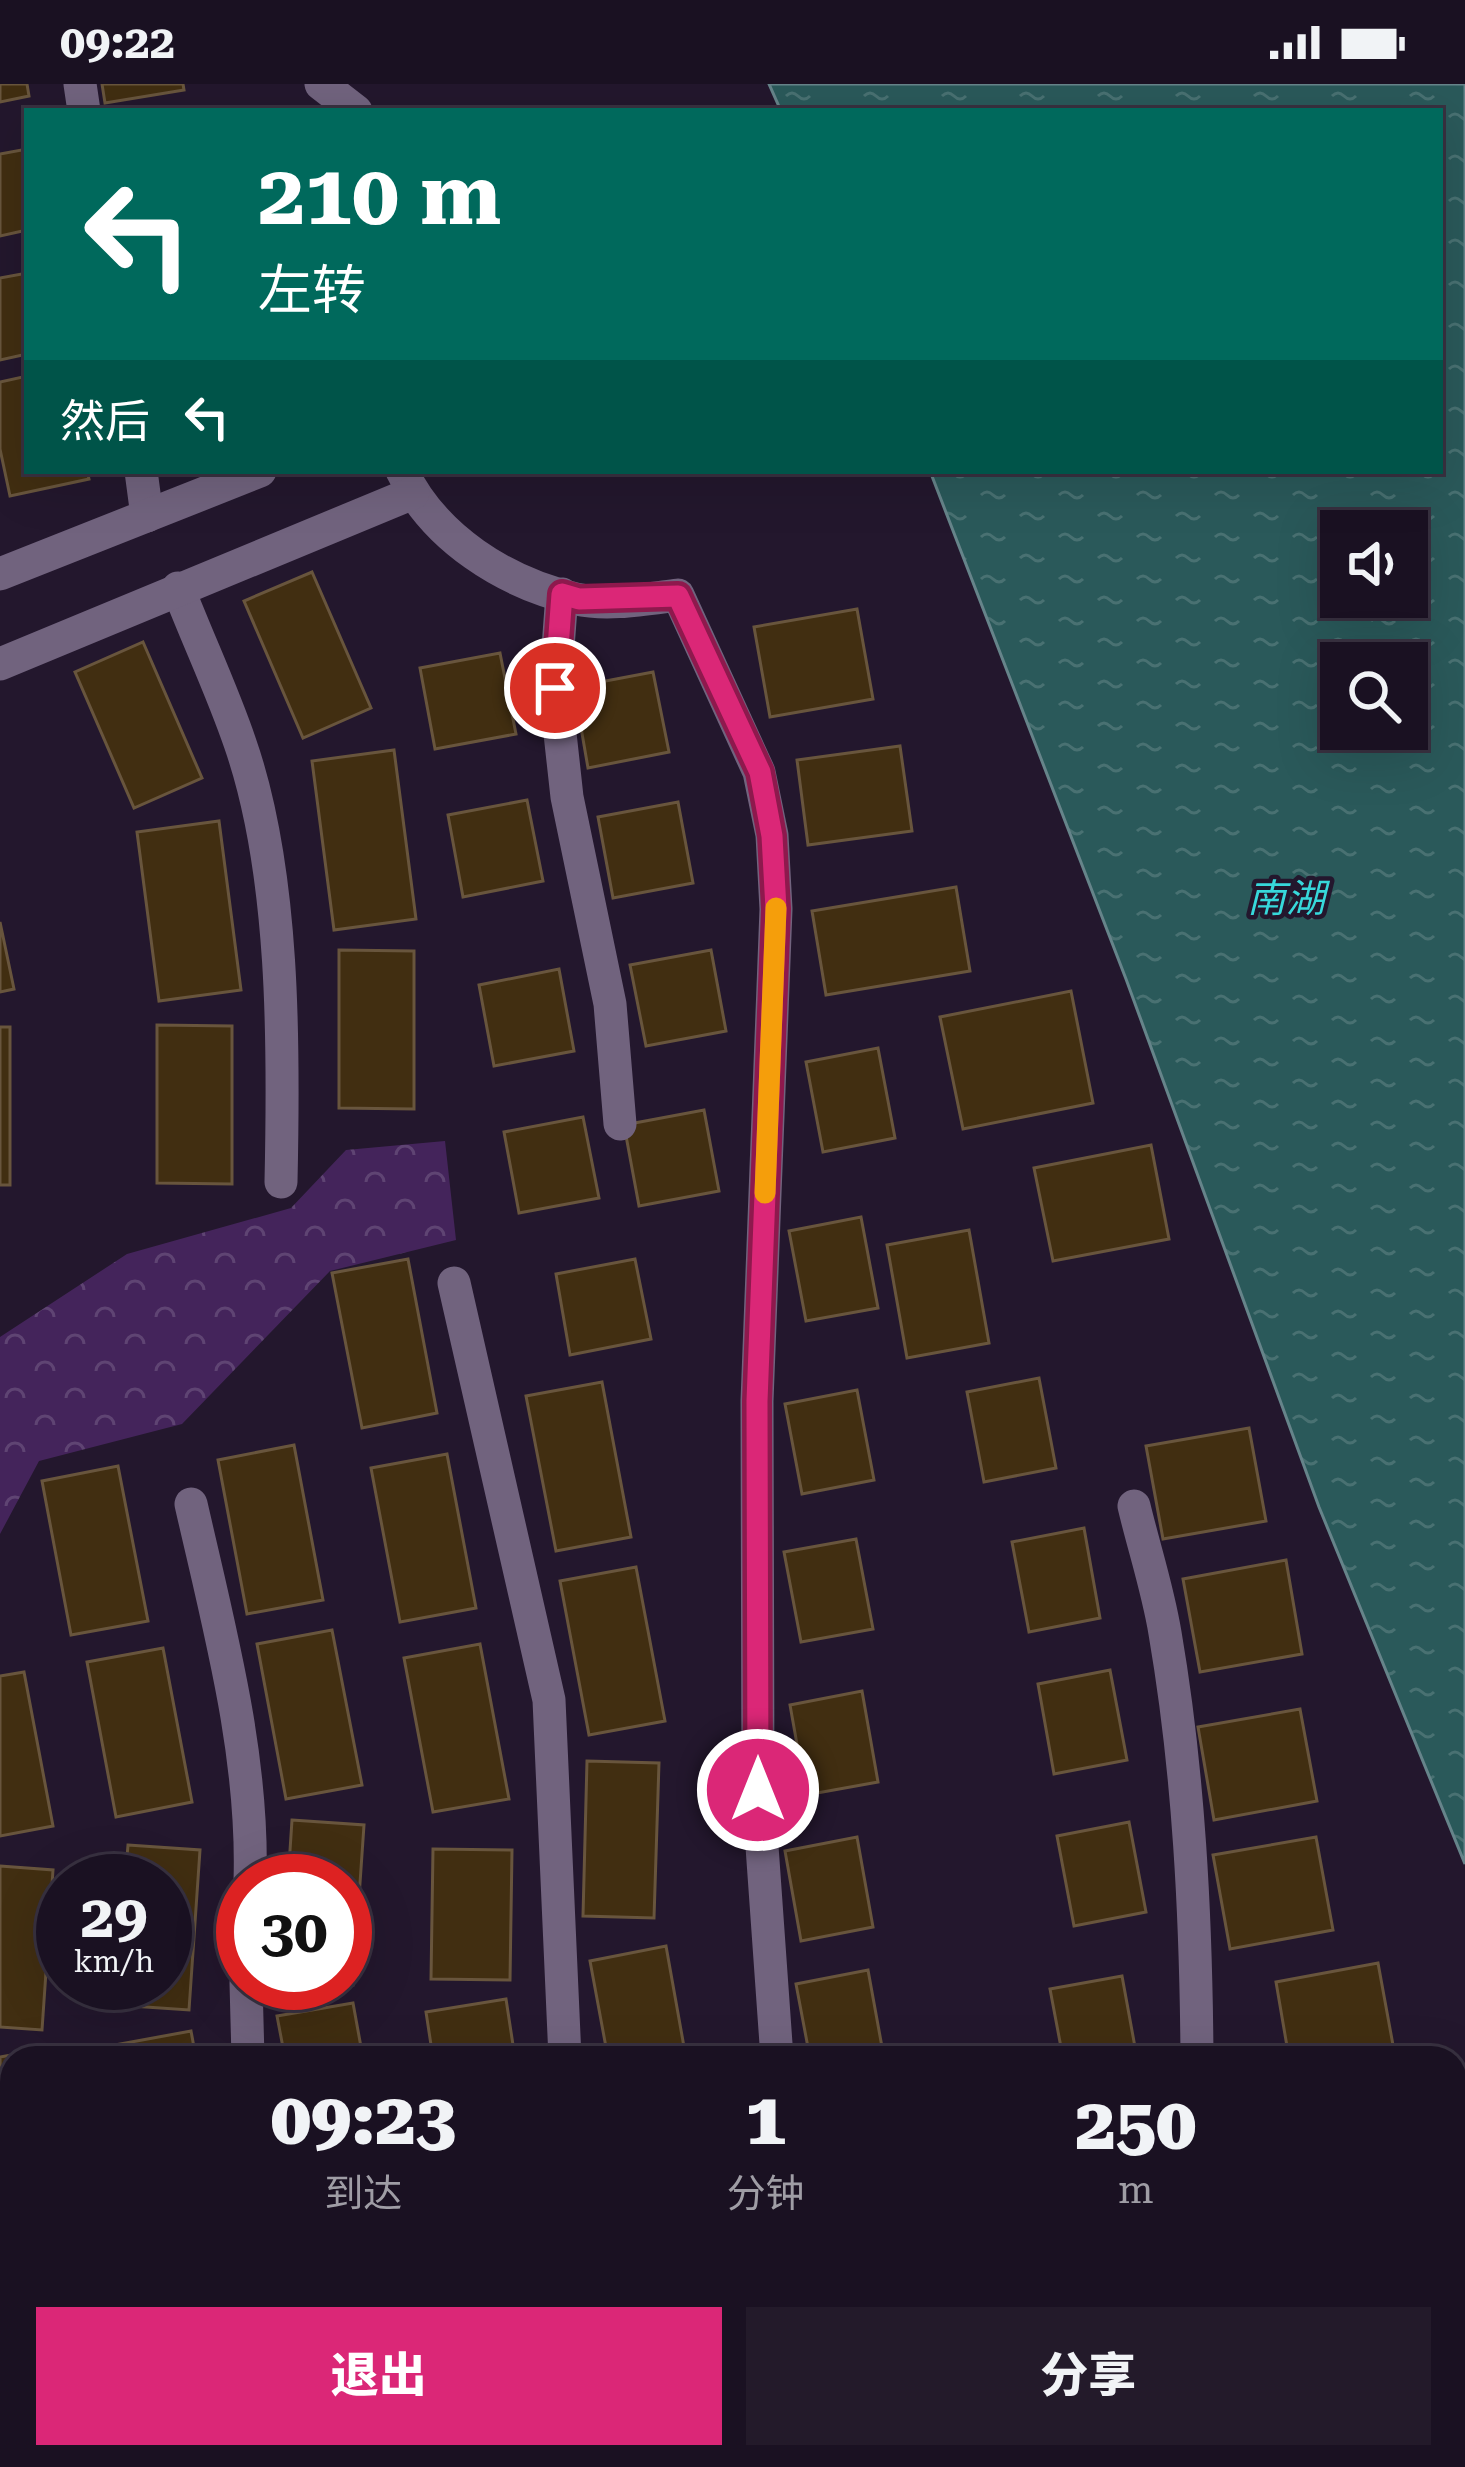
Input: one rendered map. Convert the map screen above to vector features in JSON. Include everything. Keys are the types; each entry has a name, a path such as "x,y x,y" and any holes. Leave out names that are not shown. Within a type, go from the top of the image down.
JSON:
{"street":[{"path":"321,84 352,108"},
{"path":"141,474 147,516"},
{"path":"0,574 252,474"},
{"path":"0,664 408,482 464,548 520,582 579,599 678,596 760,772 772,836 776,909 757,1401 758,1790 776,2046"},
{"path":"178,588 241,745 263,835 277,953 281,1183"},
{"path":"562,594 555,688 566,796 610,1004 620,1124"},
{"path":"454,1283 549,1700 564,2046"},
{"path":"191,1504 225,1655 251,1854"},
{"path":"1134,1506 1165,1629 1184,1769 1197,2046"},
{"path":"247,2010 248,2046"}],"green space":[{"path":"445,1141 456,1240 330,1271 182,1424 39,1461 0,1534 0,1337 127,1254 291,1208 346,1150"}],"water":[{"name":"南湖","path":"769,84 1465,84 1465,1864 1319,1507 1126,979 931,474 1443,474 1443,108 780,108"}],"building":[{"path":"0,84 27,84 29,96 0,102"},
{"path":"102,84 183,84 184,90 105,103"},
{"path":"24,150 24,231 0,236 0,154"},
{"path":"24,274 24,355 0,360 0,278"},
{"path":"24,377 24,474 88,474 89,479 10,496 0,449 0,382"},
{"path":"312,572 371,708 303,738 244,601"},
{"path":"857,609 873,699 770,717 754,627"},
{"path":"143,642 202,778 134,808 75,672"},
{"path":"500,653 516,734 435,749 420,668"},
{"path":"653,672 669,752 588,768 574,687"},
{"path":"900,746 912,831 808,845 797,760"},
{"path":"394,750 416,919 334,930 312,761"},
{"path":"527,800 543,881 463,897 448,815"},
{"path":"678,802 693,883 613,898 598,817"},
{"path":"219,821 241,990 159,1001 137,832"},
{"path":"956,887 970,971 826,995 812,911"},
{"path":"0,922 14,989 0,992"},
{"path":"339,950 414,951 414,1109 339,1108"},
{"path":"711,950 726,1031 646,1046 630,965"},
{"path":"559,969 574,1051 494,1066 479,985"},
{"path":"1071,991 1093,1103 963,1129 940,1017"},
{"path":"157,1025 232,1026 232,1184 157,1183"},
{"path":"0,1027 10,1027 10,1185 0,1185"},
{"path":"878,1048 895,1138 823,1152 806,1062"},
{"path":"704,1110 719,1191 639,1206 624,1125"},
{"path":"583,1117 599,1198 519,1213 504,1132"},
{"path":"1151,1145 1169,1239 1053,1261 1034,1168"},
{"path":"861,1217 878,1308 806,1321 789,1231"},
{"path":"969,1230 989,1343 907,1358 887,1245"},
{"path":"408,1259 437,1413 362,1428 332,1273"},
{"path":"635,1259 651,1339 570,1355 556,1274"},
{"path":"1039,1378 1056,1468 984,1482 967,1392"},
{"path":"602,1382 631,1537 556,1551 526,1396"},
{"path":"857,1390 874,1480 802,1494 785,1404"},
{"path":"1249,1428 1266,1521 1163,1539 1146,1446"},
{"path":"294,1445 323,1600 247,1614 218,1460"},
{"path":"447,1454 476,1608 400,1622 371,1468"},
{"path":"118,1466 148,1621 71,1635 42,1481"},
{"path":"1084,1528 1100,1618 1029,1632 1012,1542"},
{"path":"856,1539 873,1629 801,1642 784,1552"},
{"path":"1286,1560 1302,1654 1200,1672 1183,1579"},
{"path":"636,1567 665,1721 589,1735 560,1581"},
{"path":"332,1630 362,1785 286,1799 257,1644"},
{"path":"480,1644 509,1799 433,1812 404,1658"},
{"path":"163,1648 192,1802 116,1817 87,1662"},
{"path":"1110,1670 1127,1760 1054,1774 1038,1684"},
{"path":"24,1672 53,1826 0,1836 0,1676"},
{"path":"862,1691 878,1782 806,1795 790,1705"},
{"path":"1300,1709 1317,1801 1214,1820 1198,1727"},
{"path":"587,1761 659,1763 654,1918 583,1916"},
{"path":"292,1820 364,1825 362,1854 290,1854"},
{"path":"1129,1822 1146,1912 1074,1926 1057,1836"},
{"path":"857,1837 873,1927 801,1941 785,1851"},
{"path":"1316,1837 1333,1930 1230,1949 1213,1855"},
{"path":"128,1845 200,1850 192,1966 192,1854 127,1854"},
{"path":"433,1849 512,1850 510,1980 431,1979"},
{"path":"0,1866 36,1869 36,2010 43,2010 42,2030 0,2027"},
{"path":"666,1946 684,2046 606,2046 590,1961"},
{"path":"1378,1963 1393,2046 1287,2046 1276,1982"},
{"path":"868,1970 882,2046 808,2046 796,1984"},
{"path":"1122,1976 1135,2046 1061,2046 1050,1989"},
{"path":"506,1999 513,2046 431,2046 426,2012"},
{"path":"354,2010 361,2046 283,2046 277,2016"},
{"path":"191,2031 194,2046 115,2046"}],"slow traffic":[{"path":"765,1193 776,908"}],"route":[{"path":"555,688 562,594 635,600 678,596 760,772 772,836 776,909 757,1401 758,1790"}]}
